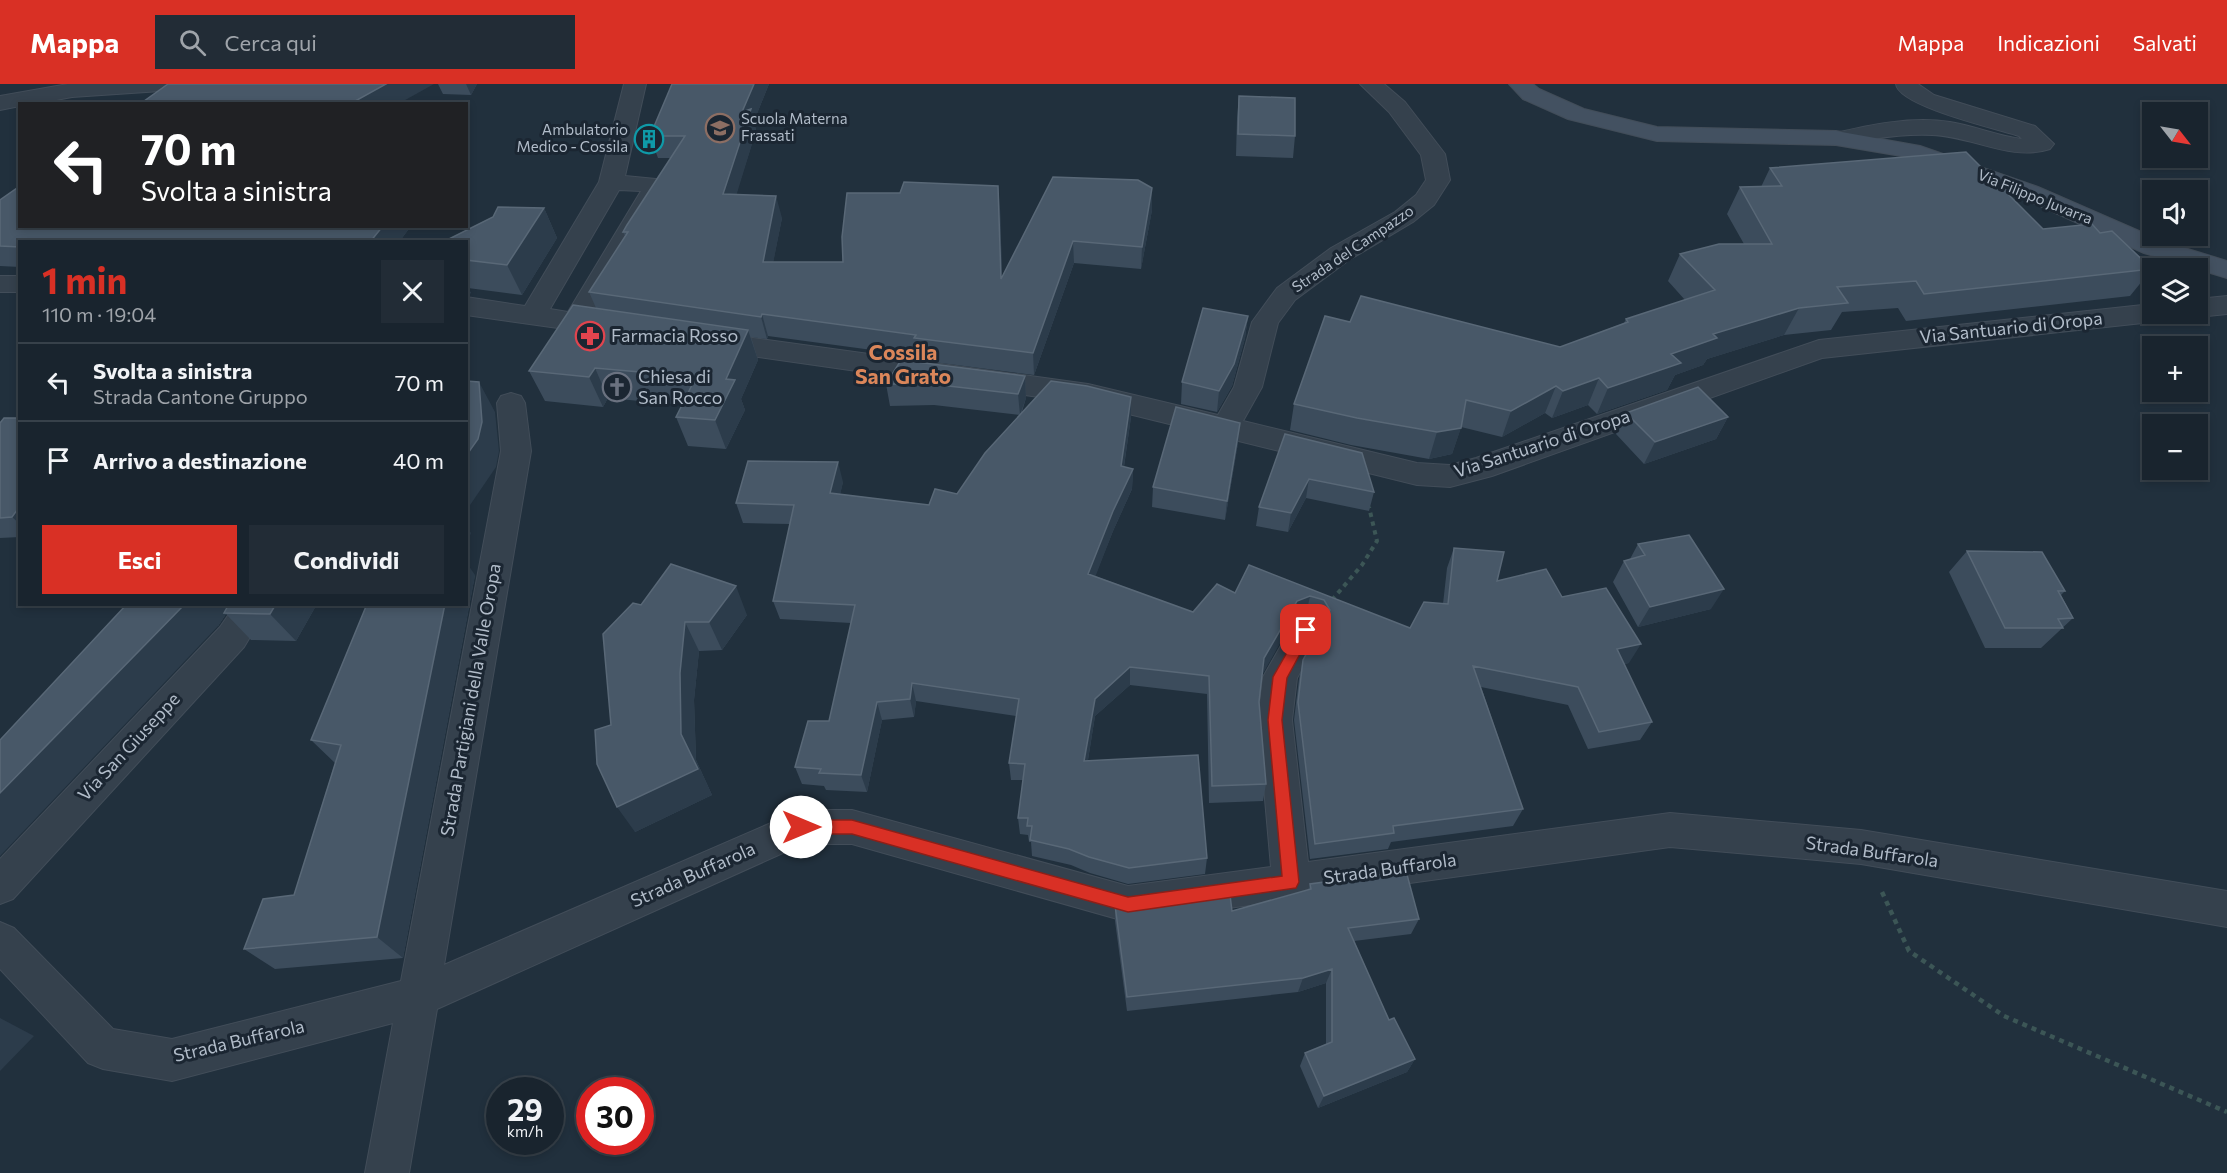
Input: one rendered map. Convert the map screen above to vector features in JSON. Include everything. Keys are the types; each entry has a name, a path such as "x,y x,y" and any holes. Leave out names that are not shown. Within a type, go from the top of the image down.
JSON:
{"main road":[{"name":"Via Filippo Juvarra","path":"1520,84 1531,94 1576,114 1657,134 1839,139 1912,151 2029,192 2153,247 2227,270"}],"street":[{"path":"0,103 72,90 161,84"},
{"path":"533,315 611,182 635,84"},
{"name":"Strada del Campazzo","path":"1225,428 1248,387 1265,322 1286,294 1340,254 1404,217 1425,200 1438,180 1433,154 1397,106 1371,84"},
{"name":"Via Filippo Juvarra","path":"1839,139 1885,129 1917,128 1950,129 2033,147 2042,144 2027,131 1926,100 1907,88 1907,84"},
{"path":"576,321 657,185 611,182"},
{"path":"0,284 18,284"},
{"path":"2208,307 2227,305"},
{"path":"468,306 634,330"},
{"name":"Via Santuario di Oropa","path":"680,336 874,366 1088,394 1357,461 1417,474 1450,476 1481,468 1819,349 2142,314"},
{"name":"Strada Partigiani della Valle Oropa","path":"387,1173 516,451 511,403"},
{"name":"Via San Giuseppe","path":"0,886 232,637 253,606"},
{"path":"1291,882 1275,720 1280,677 1306,630"},
{"name":"Strada Buffarola","path":"0,941 103,1048 172,1060 419,996 801,827 852,827 1128,904 1670,830 1861,848 2227,909"}],"path":[{"path":"1306,630 1362,565 1377,541 1357,461"},
{"path":"1861,848 1909,951 2004,1016 2227,1112"}],"building":[{"path":"168,84 386,84 354,102 143,102"},
{"path":"672,84 754,84 742,112 751,109 723,194 776,196 763,262 843,262 842,237 847,193 900,193 904,182 998,186 1001,279 1053,177 1138,180 1152,188 1142,247 1073,241 1033,353 914,338 916,335 762,314 761,317 589,292 628,232 623,232 627,225 685,136 650,136"},
{"path":"1239,96 1295,98 1295,136 1238,134"},
{"path":"1966,152 2043,229 2092,224 2100,233 2112,231 2142,260 2142,270 1924,294 1916,281 1837,287 1848,303 1799,308 1713,334 1717,338 1671,354 1681,363 1608,388 1599,378 1563,391 1556,386 1511,411 1466,400 1461,428 1437,432 1294,404 1325,316 1350,322 1361,296 1560,347 1628,322 1626,319 1715,290 1680,254 1719,244 1772,244 1740,187 1782,186 1770,168"},
{"path":"18,187 18,228 381,228 372,240 18,240 18,247 0,246 0,200"},
{"path":"498,207 544,208 507,265 468,260 468,240 447,240 493,217"},
{"path":"573,305 748,330 726,379 735,380 715,420 676,417 696,377 595,368 589,377 529,371"},
{"path":"1203,308 1248,316 1234,364 1219,391 1182,382"},
{"path":"901,360 1025,376 1018,394 931,384 886,384"},
{"path":"468,381 479,382 482,422 478,439 468,453"},
{"path":"1051,381 1087,386 1131,397 1121,466 1133,469 1113,511 1088,574 1193,612 1217,584 1235,593 1249,565 1410,628 1424,602 1448,604 1454,548 1504,552 1497,581 1546,569 1562,597 1606,588 1641,644 1617,649 1652,722 1599,732 1578,687 1473,666 1523,809 1393,826 1394,833 1315,844 1298,702 1303,660 1330,610 1324,600 1310,596 1297,601 1264,658 1259,702 1266,784 1212,786 1209,676 1130,667 1095,699 1084,761 1198,755 1207,858 1129,868 1069,849 1030,840 1032,826 1027,826 1028,818 1018,818 1025,764 1009,763 1019,699 912,683 910,699 877,702 861,775 819,773 821,769 795,767 808,721 829,721 855,605 773,601 794,505 736,503 748,461 838,462 830,493 929,505 935,489 957,494 985,453"},
{"path":"1698,387 1728,417 1655,442 1626,413"},
{"path":"1176,407 1240,423 1227,501 1153,487"},
{"path":"4,418 18,418 18,509 12,517 0,518 0,423"},
{"path":"1285,434 1362,453 1374,492 1309,479 1291,513 1259,507"},
{"path":"1689,535 1724,589 1650,607 1624,561 1645,555 1638,544"},
{"path":"1967,551 2042,552 2065,591 2058,591 2073,618 2058,619 2063,628 2005,628"},
{"path":"671,564 736,586 709,622 685,622 680,673 681,734 698,769 617,807 597,764 595,730 611,725 603,634 633,603 641,605"},
{"path":"125,606 183,606 0,793 0,740"},
{"path":"228,606 275,606 270,614 224,613"},
{"path":"366,606 445,606 377,937 244,949 263,899 294,895 341,745 311,740"},
{"path":"1406,871 1419,919 1348,928 1389,1020 1394,1018 1415,1059 1324,1096 1305,1053 1332,1042 1332,969 1303,978 1127,997 1115,905 1129,909 1230,895 1232,911 1311,889 1310,884"}],"place":[{"name":"Scuola Materna Frassati","path":"720,128"},
{"name":"Ambulatorio Medico - Cossila","path":"649,139"},
{"name":"Farmacia Rosso","path":"590,336"},
{"name":"Chiesa di San Rocco","path":"617,387"}],"district":[{"name":"Cossila San Grato","path":"903,365"}],"route":[{"path":"801,827 852,827 1128,904 1291,882 1275,720 1280,677 1306,630"}]}
